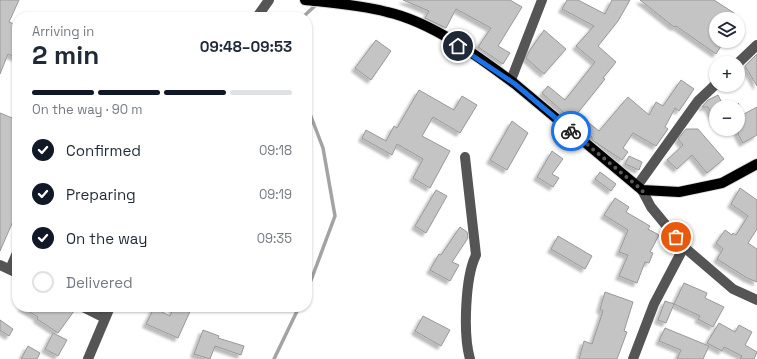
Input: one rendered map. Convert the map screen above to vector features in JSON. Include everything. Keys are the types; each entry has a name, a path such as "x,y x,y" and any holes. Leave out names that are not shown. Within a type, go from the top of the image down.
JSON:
{"main road":[{"path":"305,0 362,7 388,12 416,22 446,38 510,80 640,188 679,192 722,183 757,164"}],"street":[{"path":"261,12 269,0"},
{"path":"510,80 542,0"},
{"path":"745,56 757,45"},
{"path":"709,91 698,101 640,188 651,207 684,247 733,290 757,300"},
{"path":"465,157 476,255 471,264 467,287 467,344 470,359"},
{"path":"633,359 654,304 684,247"},
{"path":"0,265 12,271"},
{"path":"94,312 105,318"},
{"path":"88,359 108,312"}],"building":[{"path":"0,0 19,0 14,12 12,12 9,22 12,23 12,56 8,54 0,74"},
{"path":"403,0 510,0 522,7 498,46 510,53 503,64 478,47 491,28 456,9 446,28 425,18 429,11"},
{"path":"567,0 578,0 605,14 612,0 630,0 618,21 598,46 616,62 603,78 605,79 572,120 542,93 548,86 565,100 595,62 576,46 594,26 562,9"},
{"path":"640,0 714,0 732,12 709,12 709,48 720,48 716,54 676,26 674,27"},
{"path":"544,30 566,49 544,74 526,58"},
{"path":"376,40 391,51 371,80 355,68"},
{"path":"757,54 757,86 745,66"},
{"path":"681,80 694,89 679,111 675,108 665,127 668,129 656,146 633,133 623,148 628,152 622,160 592,140 592,137 573,122 579,115 599,131 628,97 649,115 656,102 663,106"},
{"path":"419,90 454,110 462,96 477,105 460,133 433,117 422,136 450,151 430,188 413,178 423,159 397,144 392,155 362,138 366,130 386,141 394,126 397,128"},
{"path":"718,95 720,100 709,100 709,109 708,107 702,107 708,100"},
{"path":"757,107 757,135 743,143 739,136 745,136 745,113"},
{"path":"0,113 12,118 12,223 0,251"},
{"path":"512,121 528,133 507,170 490,160"},
{"path":"686,129 698,129 724,159 707,173 692,155 677,169 667,160 683,145 678,139"},
{"path":"552,151 563,159 552,174 559,178 553,187 537,177"},
{"path":"629,156 642,162 639,170 625,164"},
{"path":"600,172 616,184 611,191 595,179"},
{"path":"740,188 757,200 757,229 748,243 757,249 757,282 747,278 717,259 723,249 716,243 725,230 732,235 733,233 736,235 748,216 731,204"},
{"path":"436,190 447,196 426,233 415,226"},
{"path":"615,198 629,207 626,212 650,226 648,229 659,235 650,252 653,253 649,263 645,262 637,283 619,276 628,255 619,252 628,230 604,215"},
{"path":"460,227 467,232 468,238 452,262 459,265 450,281 430,270 439,254 441,255"},
{"path":"558,236 592,256 585,269 551,249"},
{"path":"684,283 707,293 705,298 724,307 713,327 698,319 700,316 674,304"},
{"path":"605,292 633,302 624,331 627,332 617,359 579,359 584,341 592,344 603,311 600,309"},
{"path":"665,301 674,304 666,323 658,320"},
{"path":"30,312 73,312 58,333 37,319 38,317"},
{"path":"152,312 162,312 170,316 172,312 190,312 178,338 146,324"},
{"path":"423,316 450,330 441,346 415,331"},
{"path":"0,320 13,329 9,336 0,330"},
{"path":"719,323 735,332 739,325 752,332 745,345 757,352 754,359 740,359 742,356 724,347 722,351 707,343"},
{"path":"665,328 709,346 703,359 677,359 681,350 659,341"},
{"path":"203,330 219,336 218,338 244,346 241,355 215,346 210,359 194,354"},
{"path":"53,333 67,340 58,356 45,349"},
{"path":"28,346 40,353 37,359 21,359"}],"waterway":[{"path":"308,12 318,3"},
{"path":"312,119 323,148 335,216 312,278"},
{"path":"274,359 297,312"}],"way so far":[{"path":"571,131 642,190 651,207 661,217 676,237"}],"route":[{"path":"458,46 515,84 571,131"}]}
